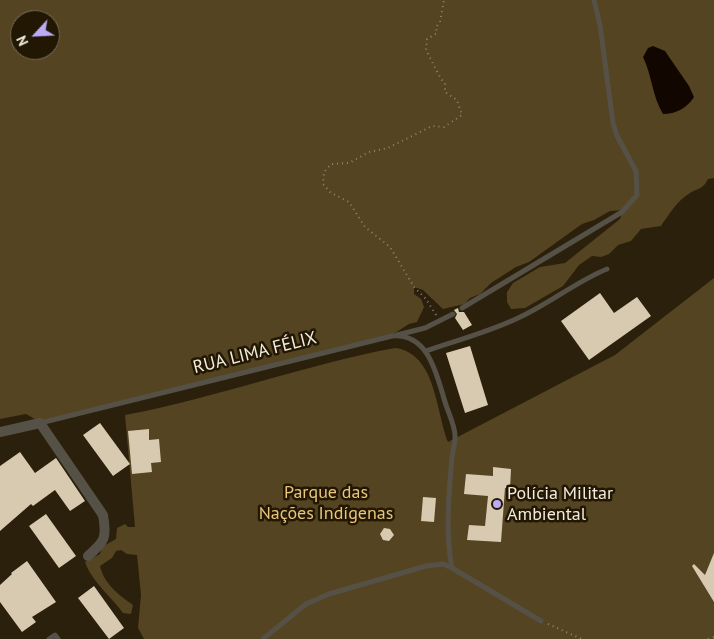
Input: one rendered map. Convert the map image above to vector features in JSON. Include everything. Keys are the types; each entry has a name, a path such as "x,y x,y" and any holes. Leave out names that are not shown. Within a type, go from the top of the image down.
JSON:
{"street":[{"name":"RUA LIMA FÉLIX","path":"0,432 40,423"},
{"path":"40,423 103,515 106,532 102,544 88,556"}],"lane":[{"path":"462,308 622,212 637,195 636,171 617,136 613,124 600,25 594,0"},
{"path":"452,568 449,542 452,456 456,437 434,367 426,351 515,320 547,304 591,276 607,270"},
{"path":"392,336 440,322 453,314"},
{"name":"RUA LIMA FÉLIX","path":"40,423 392,336 399,335 414,340 426,351"},
{"path":"263,639 306,604 330,594 426,566 443,564 541,621"},
{"path":"49,639 55,635 58,639"}],"path":[{"path":"440,322 426,299 414,287 400,260 390,247 365,227 349,202 331,193 322,179 324,172 331,164 349,163 369,152 388,148 432,126 444,127 453,120 461,118 462,115 457,100 446,92 446,83 441,79 426,50 427,40 437,34 436,26 440,22 444,0"},
{"path":"541,621 582,639"},
{"path":"708,639 714,637"}],"green space":[{"path":"0,0 714,0 714,178 708,179 702,187 681,200 661,226 641,229 631,241 618,245 609,254 601,257 592,256 579,265 563,286 525,308 511,309 507,302 507,292 513,283 540,267 565,263 620,219 623,210 610,211 582,224 529,262 516,267 491,283 480,294 470,298 464,304 443,309 423,290 414,287 414,294 421,299 424,307 417,322 409,324 392,335 40,422 26,414 0,419"},
{"name":"Parque das Nações Indígenas","path":"714,278 714,639 144,639 138,628 141,595 137,555 127,554 121,550 116,551 112,558 100,566 109,584 117,593 133,605 131,614 123,613 88,569 85,562 100,554 102,547 116,539 117,528 125,524 128,527 135,527 125,415 193,400 327,363 395,348 409,352 427,372 437,400 448,442 615,355"}],"shaded area":[{"path":"653,46 665,51 689,86 694,97 685,107 677,112 663,114 656,100 643,57 648,48"}],"building":[{"path":"600,293 614,313 637,297 651,316 589,360 561,321"},
{"path":"458,308 459,312 464,312 472,325 463,330 455,318 457,314 454,310"},
{"path":"470,346 488,405 465,413 446,353"},
{"path":"100,423 130,464 113,476 83,435"},
{"path":"149,429 149,440 159,439 161,462 151,463 152,472 132,474 128,431"},
{"path":"20,452 35,473 56,458 85,501 70,511 55,490 33,506 31,504 0,531 0,466"},
{"name":"Polícia Militar Ambiental","path":"493,467 511,469 510,489 505,488 501,542 467,540 469,525 485,526 488,496 464,494 466,474 493,476"},
{"path":"423,497 436,498 434,522 421,521"},
{"path":"46,514 76,556 59,568 29,526"},
{"path":"384,528 390,529 394,535 389,541 383,540 380,534"},
{"path":"714,553 714,602 692,566 694,564 705,575"},
{"path":"27,561 56,602 32,617 36,622 22,632 0,602 0,585 11,573"},
{"path":"94,586 124,628 109,639 78,598"}],"place":[{"name":"Polícia Militar Ambiental","path":"497,504"}]}
